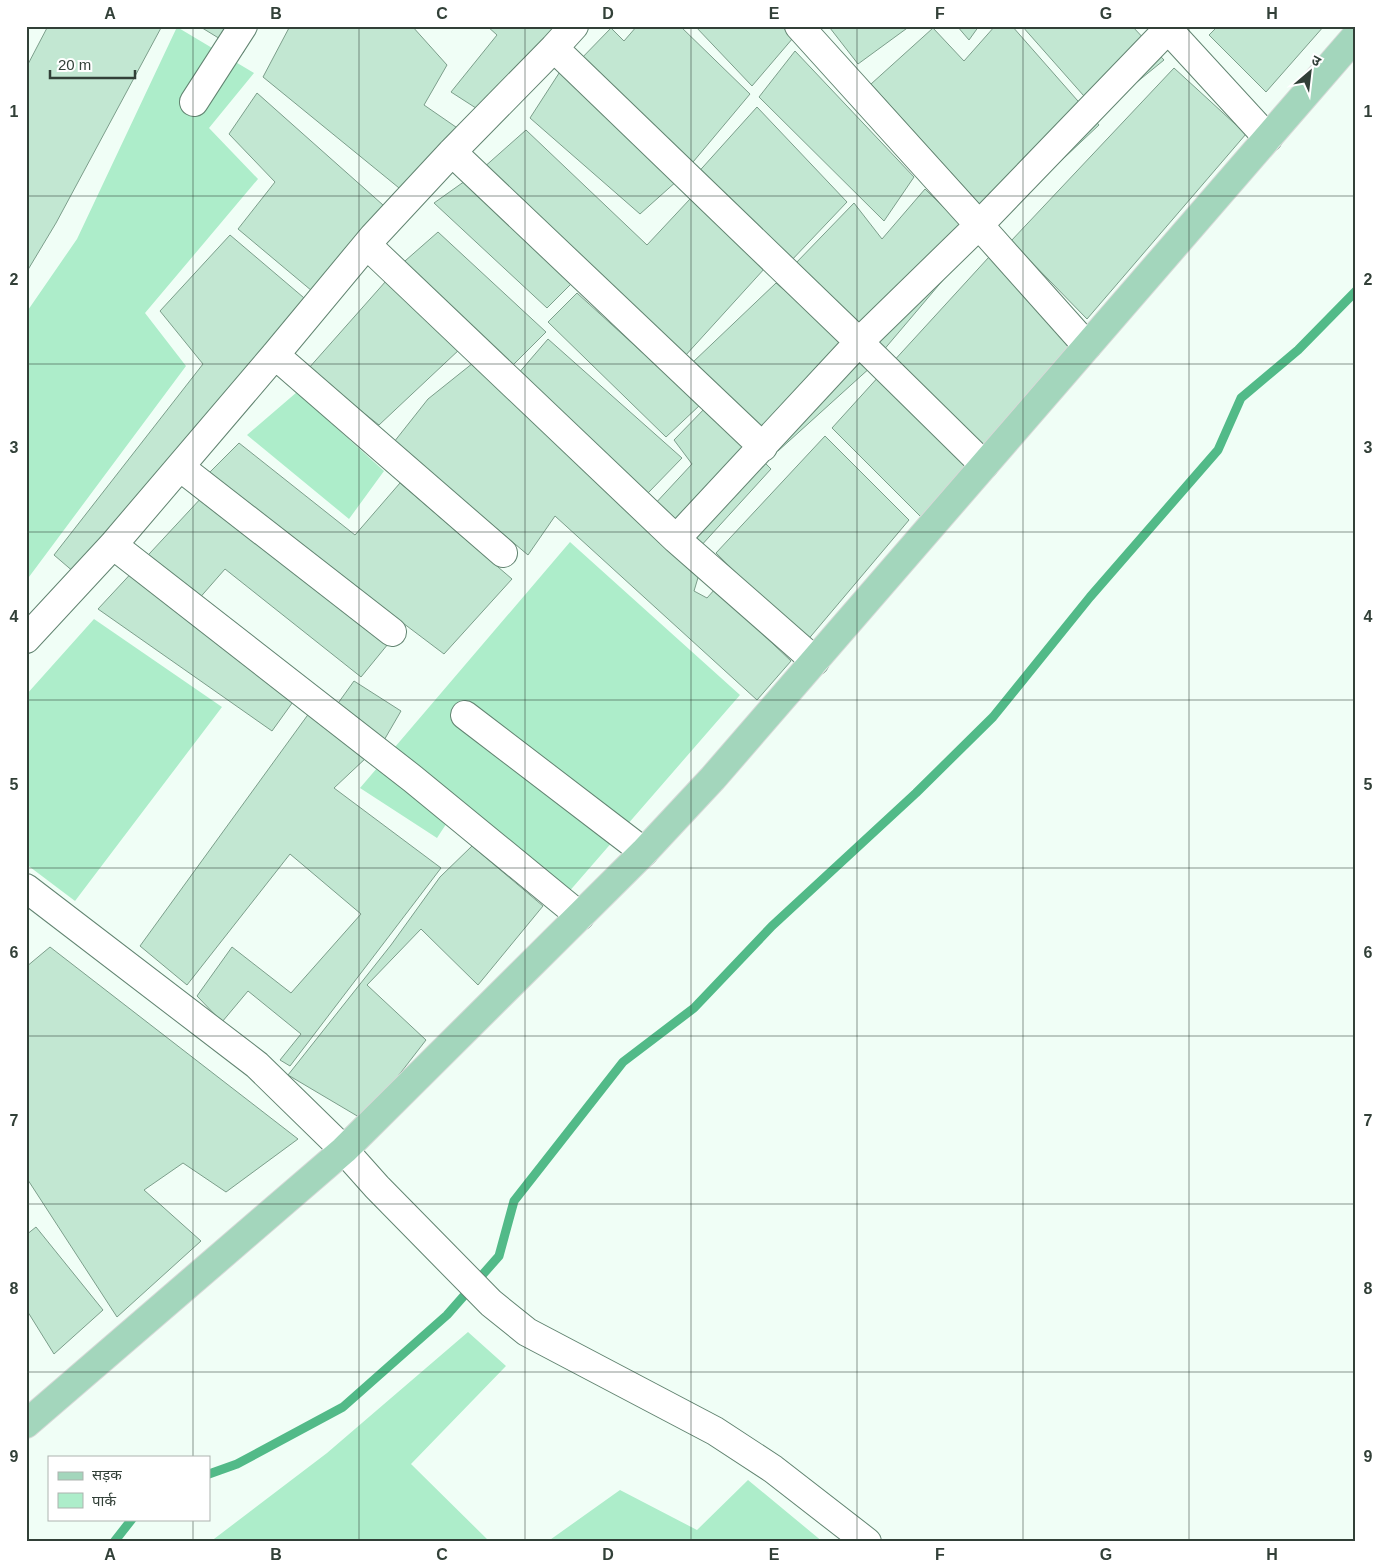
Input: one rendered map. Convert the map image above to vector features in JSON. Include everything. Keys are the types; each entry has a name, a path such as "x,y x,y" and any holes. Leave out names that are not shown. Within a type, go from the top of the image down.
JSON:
{"main road":[{"path":"26,1424 344,1150 644,852 713,778 1356,36"}],"street":[{"path":"194,102 243,26"},
{"path":"26,639 113,545 367,245 452,152 574,26"},
{"path":"799,26 980,224 1087,346"},
{"path":"676,539 859,342 980,224 1168,27 1268,138"},
{"path":"554,48 984,465"},
{"path":"452,152 763,447"},
{"path":"367,245 676,539 815,661"},
{"path":"275,355 503,553"},
{"path":"180,467 392,632"},
{"path":"113,545 413,779 580,916"},
{"path":"465,715 644,852"},
{"path":"26,888 257,1065 344,1150 377,1187 491,1303 527,1332 714,1431 773,1469 867,1542"}],"green space":[{"path":"177,27 254,73 209,128 258,179 145,313 186,366 26,581 26,313 77,239"},
{"path":"297,392 384,471 349,519 247,435"},
{"path":"570,542 740,695 567,894 456,809 437,838 360,788"},
{"path":"94,619 222,707 75,901 26,864 26,695"},
{"path":"468,1332 506,1366 411,1464 490,1542 210,1542 327,1453"},
{"path":"748,1480 823,1542 547,1542 620,1490 697,1530"}],"building":[{"path":"48,26 162,26 56,223 26,273 26,68"},
{"path":"199,26 255,26 243,53"},
{"path":"290,26 412,26 447,65 424,105 466,134 404,192 263,77"},
{"path":"487,26 557,26 479,110 451,92 497,35"},
{"path":"637,26 680,26 750,94 688,168 577,63 611,28 624,41"},
{"path":"695,26 782,26 793,38 752,86"},
{"path":"832,26 910,26 858,64 830,28"},
{"path":"957,26 979,26 969,40"},
{"path":"995,26 1012,26 1099,125 996,222 871,84 933,28 964,61"},
{"path":"1022,26 1132,26 1164,60 1099,113"},
{"path":"1218,26 1324,26 1266,92 1209,35"},
{"path":"795,51 914,177 884,221 759,97"},
{"path":"563,67 678,180 640,214 530,118"},
{"path":"1174,68 1246,134 1087,319 1011,241"},
{"path":"257,93 383,205 318,296 238,229 275,182 229,134"},
{"path":"757,107 847,202 789,263 694,177"},
{"path":"526,130 647,245 690,199 765,268 685,356 482,169"},
{"path":"465,181 571,284 547,308 434,203"},
{"path":"925,189 977,240 882,352 794,265 854,203 882,239"},
{"path":"438,232 546,332 508,370 397,268"},
{"path":"230,235 310,303 75,573 54,555 203,364 160,311"},
{"path":"989,257 1078,348 982,452 891,364"},
{"path":"386,281 461,348 379,425 308,369"},
{"path":"776,283 872,366 778,451 692,363"},
{"path":"577,293 700,405 666,437 548,322"},
{"path":"548,339 682,458 648,493 517,375"},
{"path":"473,363 700,571 694,591 707,598 715,589 791,661 757,700 555,516 528,555 394,442 428,399"},
{"path":"881,374 968,463 921,517 832,428"},
{"path":"708,405 771,469 699,548 653,506 692,464 674,440"},
{"path":"825,436 909,520 806,642 716,553"},
{"path":"239,443 355,535 400,483 512,579 444,654 207,475"},
{"path":"203,496 388,644 361,677 225,569 190,609 295,699 272,731 98,609"},
{"path":"354,681 401,711 383,742 334,788 441,868 290,1066 280,1060 301,1034 248,991 222,1022 197,996 232,947 291,993 361,914 290,854 187,985 140,946 315,705 326,720"},
{"path":"472,846 543,906 478,985 421,929 367,985 426,1040 364,1120 288,1075 391,945 440,877"},
{"path":"50,947 298,1139 226,1192 183,1163 144,1190 201,1241 117,1317 26,1177 26,967"},
{"path":"36,1227 103,1310 54,1354 26,1309 26,1235"}],"waterway":[{"path":"210,1474 237,1464 343,1407 447,1315 499,1256 514,1201 623,1062 694,1008 772,926 916,793 993,717 1090,597 1218,450 1241,398 1298,350 1356,291"},
{"path":"114,1542 131,1520"}]}
